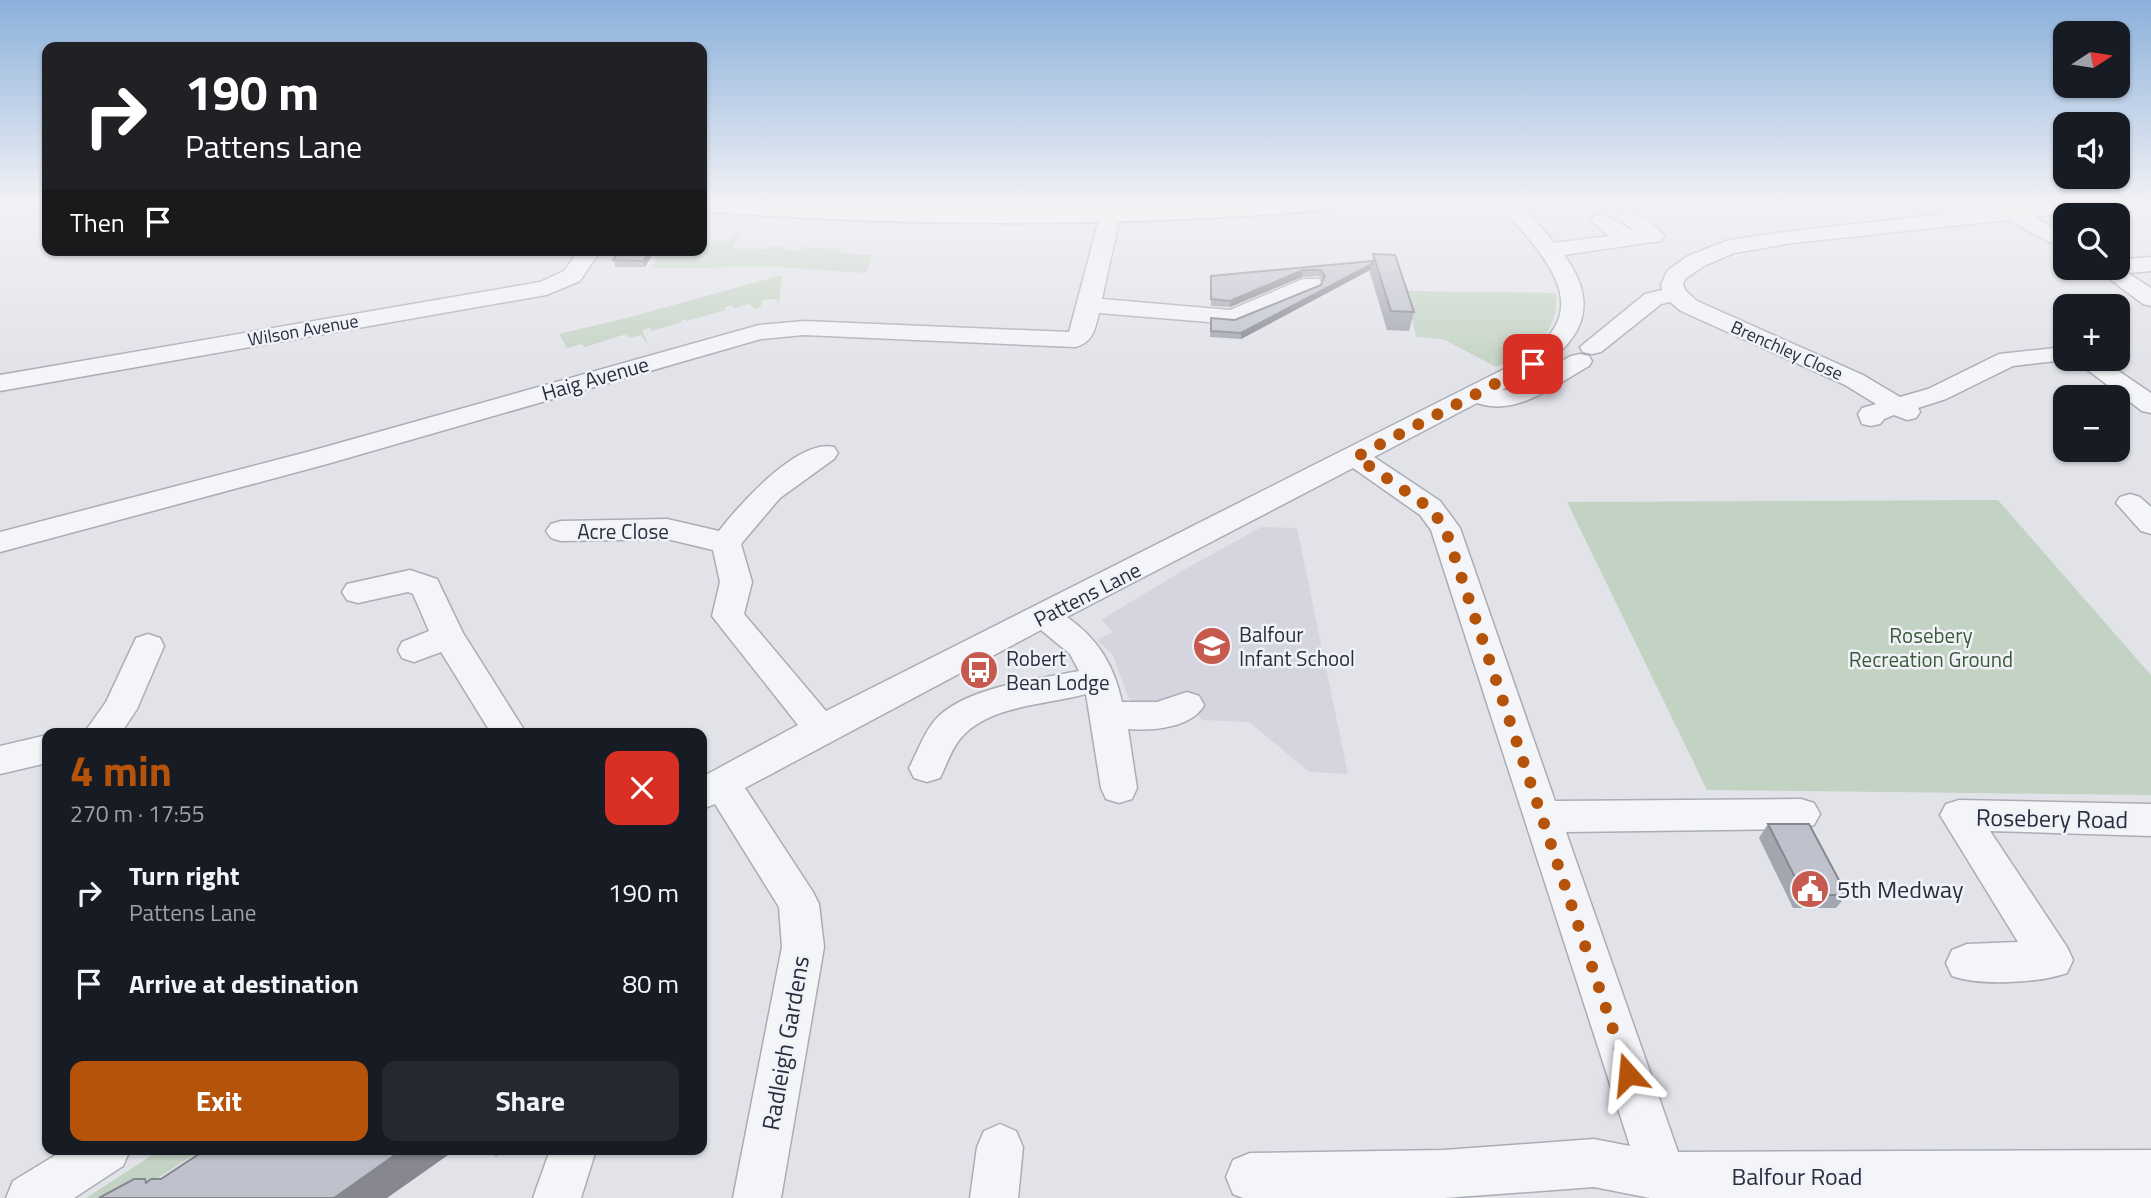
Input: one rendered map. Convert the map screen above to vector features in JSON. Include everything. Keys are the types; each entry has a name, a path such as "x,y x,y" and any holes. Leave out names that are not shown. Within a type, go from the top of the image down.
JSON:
{"street":[{"name":"Wilson Avenue","path":"0,383 546,288 572,276 585,258"},
{"name":"Haig Avenue","path":"0,542 317,458 758,332 804,328 1073,340 1082,334 1100,258"},
{"name":"Pattens Lane","path":"712,789 821,729 1533,364 1557,344 1572,321 1575,302 1573,289 1552,258"},
{"path":"1472,395 1499,400 1513,398 1559,375 1653,299 1675,294 1672,285 1675,276 1703,258"},
{"path":"2130,266 2151,264"},
{"path":"2123,280 2151,299"},
{"path":"1088,306 1233,317 1311,284"},
{"name":"Brenchley Close","path":"1675,294 1689,306 1854,380 1903,409"},
{"path":"1871,418 1871,414 1903,409 2008,359 2053,355"},
{"path":"2104,371 2151,405"},
{"path":"821,729 728,616 736,582 726,543 748,512 783,478 824,453"},
{"path":"1356,457 1430,508 1445,528 1671,1187"},
{"path":"2130,503 2151,524"},
{"name":"Acre Close","path":"561,531 667,529 726,543"},
{"path":"358,592 410,581 426,587 448,636 506,728"},
{"path":"1044,616 1085,650 1102,695 1119,788"},
{"path":"414,650 448,636"},
{"path":"105,728 125,700 148,646"},
{"path":"927,768 948,729 965,715 1003,702 1102,695 1127,717 1149,718 1172,713 1187,705"},
{"path":"0,760 42,750"},
{"name":"Radleigh Gardens","path":"712,789 799,904 803,947 757,1198"},
{"path":"1542,817 1801,814"},
{"name":"Rosebery Road","path":"1967,963 2052,960 1959,816 2151,820"},
{"path":"994,1198 1000,1147"},
{"path":"30,1198 99,1155"},
{"path":"557,1198 571,1155"},
{"name":"Balfour Road","path":"1250,1177 1447,1186 1594,1163 1671,1187 2151,1174"}],"shaded area":[{"name":"Balfour Infant School","path":"1261,527 1297,528 1348,774 1309,772 1249,722 1203,720 1181,699 1170,706 1135,703 1128,697 1113,655 1097,640 1113,632 1101,620"}],"green space":[{"path":"657,258 871,258 866,273 778,267 652,268"},
{"path":"782,275 779,304 776,299 762,300 761,306 755,310 750,304 734,308 732,305 724,308 726,310 687,321 681,320 682,322 652,331 650,328 642,330 649,346 641,335 629,338 626,334 585,347 582,344 567,348 559,334 630,317"},
{"path":"1406,291 1556,293 1556,308 1553,321 1541,340 1521,355 1496,367 1443,339 1416,337"},
{"name":"Rosebery Recreation Ground","path":"1998,500 2151,675 2151,795 1707,790 1567,502"},
{"path":"152,1155 193,1155 127,1198 86,1198"}],"building":[{"path":"615,258 645,258 643,261 613,260"},
{"path":"1374,258 1396,258 1414,312 1391,311"},
{"path":"1372,261 1372,264 1241,333 1211,331 1211,318 1235,320 1321,285 1325,276 1320,270 1303,270 1230,301 1211,299 1211,276"},
{"path":"1768,824 1809,824 1847,895 1804,895"},
{"path":"197,1155 395,1155 334,1198 99,1198 134,1179 145,1179 146,1183 151,1179 161,1179"}],"place":[{"name":"Balfour Infant School","path":"1212,646"},
{"name":"Robert Bean Lodge","path":"979,670"},
{"name":"5th Medway","path":"1810,889"}],"route":[{"path":"1533,364 1356,457 1430,508 1445,528 1628,1074"}]}
